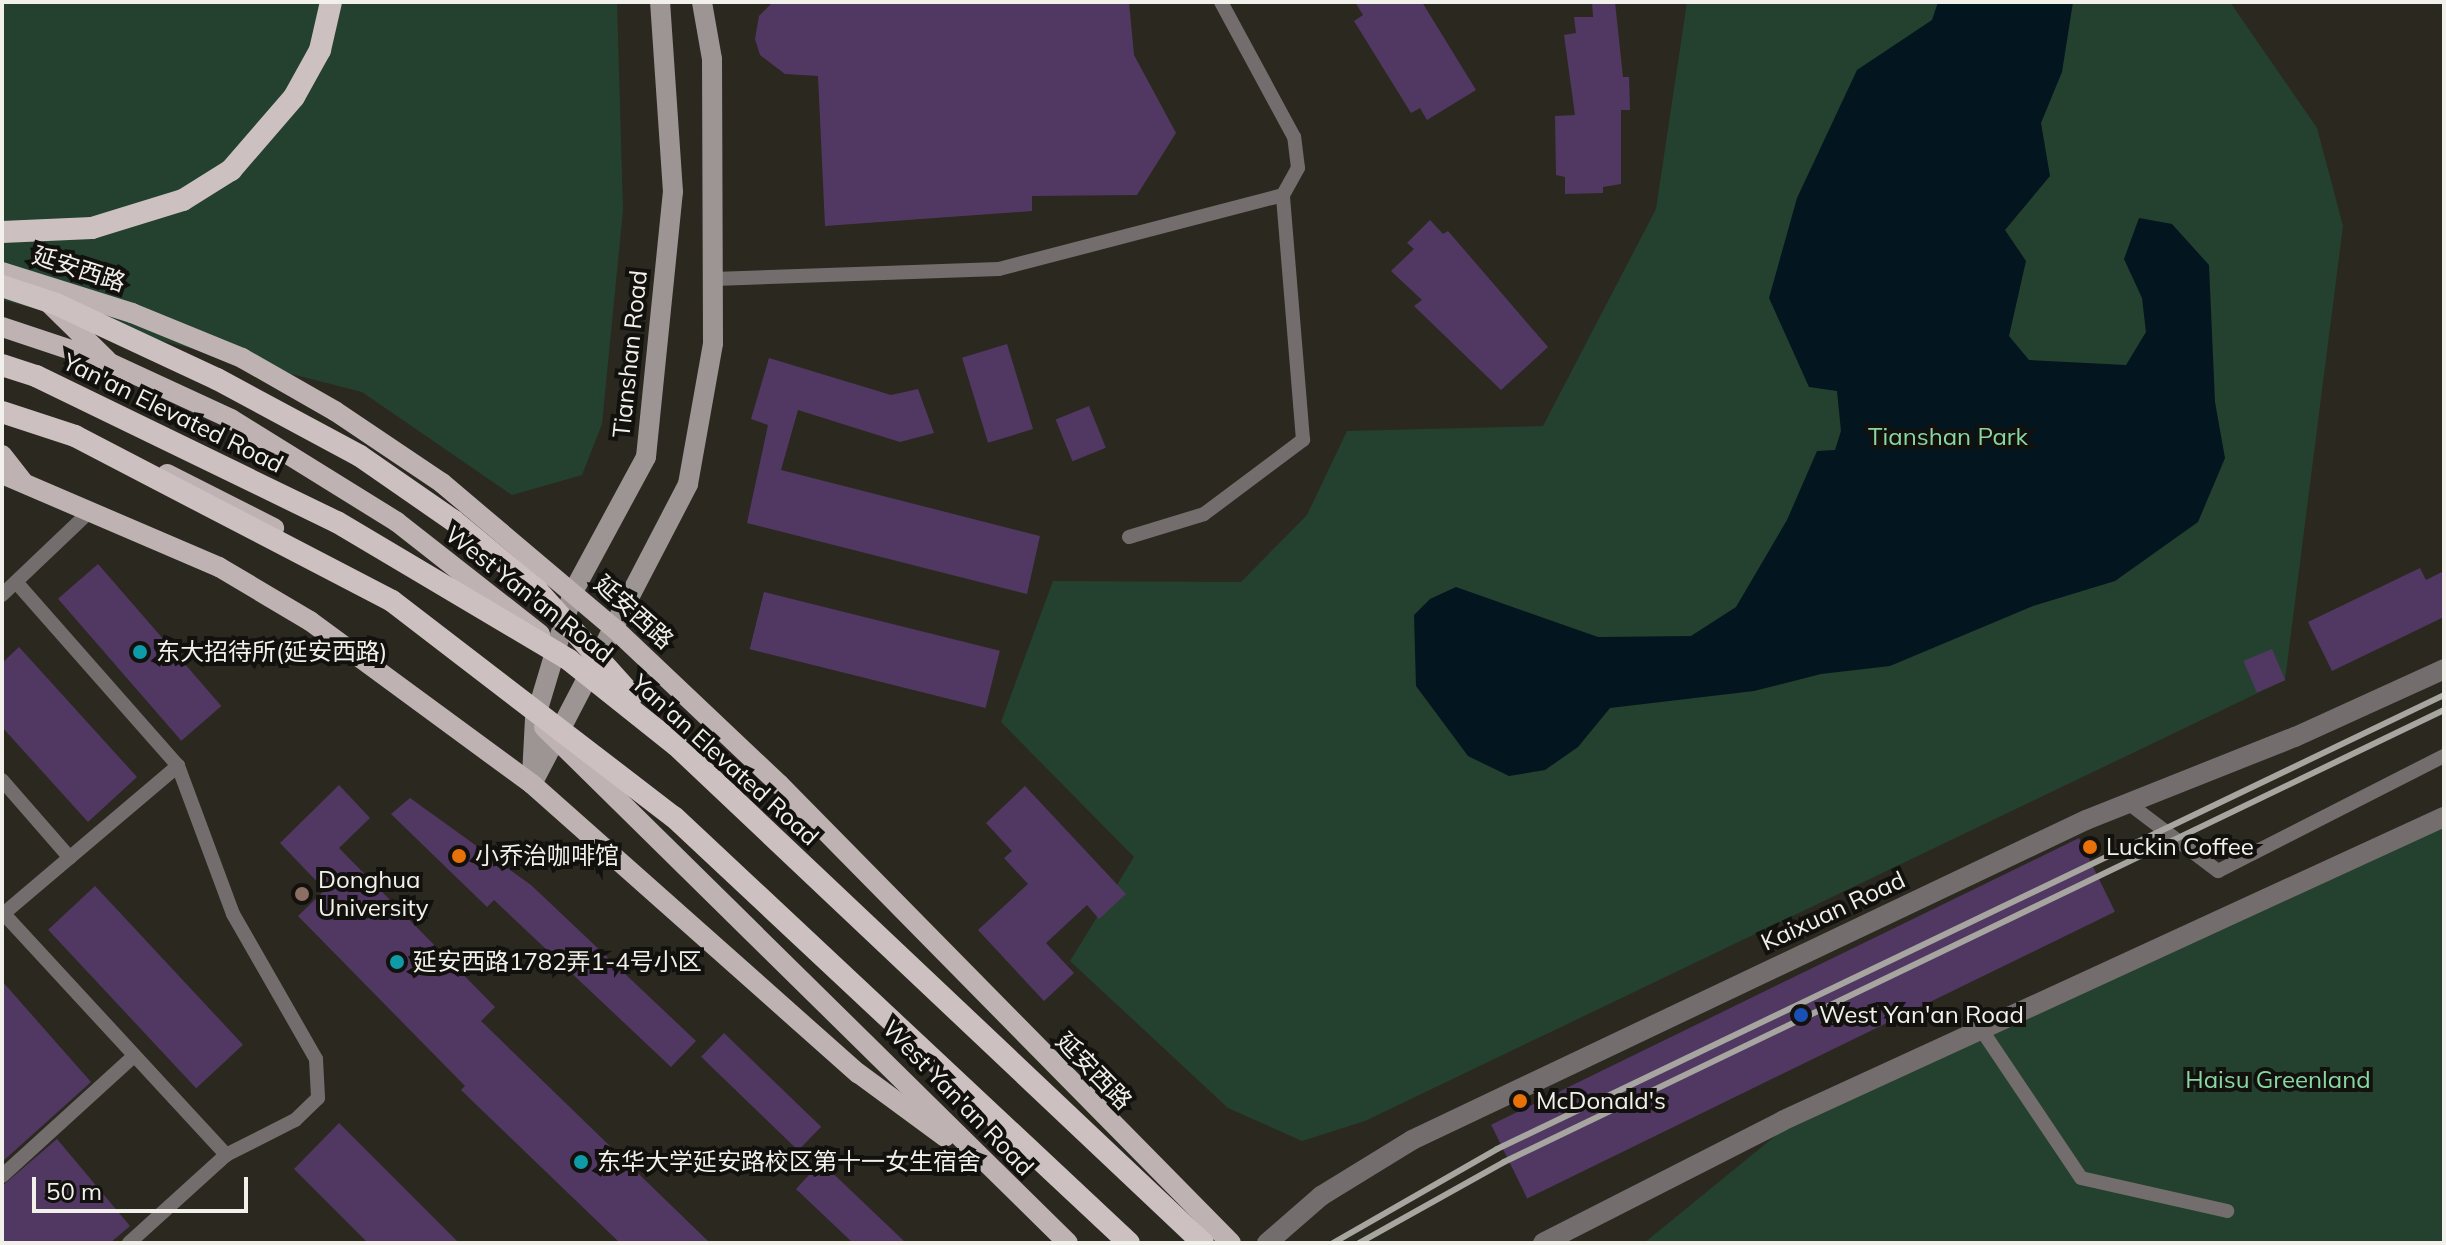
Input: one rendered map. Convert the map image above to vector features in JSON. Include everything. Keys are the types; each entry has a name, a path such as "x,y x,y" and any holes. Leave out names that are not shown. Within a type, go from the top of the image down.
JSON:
{"highway":[{"path":"2,232 92,228 183,200 231,170 294,97 320,50 331,2"},
{"path":"2,286 56,304 217,379 360,456 454,521 537,590 676,745"},
{"name":"Yan'an Elevated Road","path":"2,365 36,376 337,522 569,660 676,745 1203,1243"},
{"path":"2,410 75,436 392,601 674,817 1129,1243"}],"main road":[{"name":"Tianshan Road","path":"532,784 535,719 573,592 646,457 673,192 660,2"},
{"path":"532,784 688,484 713,343 712,59 702,2"},
{"name":"延安西路","path":"2,272 132,313 242,358 335,411 442,483 615,629 779,784 1125,1141"},
{"name":"West Yan'an Road","path":"27,280 110,363"},
{"name":"West Yan'an Road","path":"2,327 110,363 231,419 397,522 591,674 1022,1071 1125,1141 1231,1243"},
{"name":"West Yan'an Road","path":"2,410 194,485 334,559 535,719 834,1007 987,1167 1068,1243"},
{"path":"2,455 25,484"},
{"path":"2,474 219,567 310,621 532,784 858,1073 987,1167"}],"street":[{"name":"Kaixuan Road","path":"1267,1243 1321,1196 1412,1140 2128,803 2444,669"},
{"path":"1543,1243 1782,1121 2444,817"}],"lane":[{"path":"1129,537 1204,514 1303,440 1283,195 1298,168 1294,137 1221,2"},
{"path":"714,279 999,269 1283,195"},
{"path":"2,595 88,513"},
{"path":"16,582 178,766 233,914 316,1059 318,1098 295,1120 226,1155 129,1243"},
{"path":"2128,803 2218,871 2444,756"},
{"path":"178,766 3,915 226,1155"},
{"path":"2,780 70,858"},
{"path":"1981,1029 2081,1178 2227,1211"},
{"path":"2,1176 133,1057"}],"green space":[{"path":"2,2 617,2 623,210 602,424 582,475 512,495 362,392 2,300"},
{"name":"Tianshan Park","path":"1687,2 2230,2 2317,128 2343,226 2285,680 1365,1121 1302,1141 1228,1108 1070,961 1134,857 1001,722 1053,581 1241,582 1307,515 1347,431 1543,426 1656,209"},
{"name":"Haisu Greenland","path":"2444,822 2444,1243 1644,1243 1780,1132"}],"water":[{"path":"1938,2 2073,2 2062,72 2041,123 2050,176 2005,230 2026,261 2009,336 2029,360 2126,365 2146,332 2142,298 2124,259 2139,218 2172,224 2209,265 2215,402 2225,458 2198,522 2115,581 2033,606 1890,666 1821,674 1754,691 1610,708 1578,747 1545,770 1509,776 1468,756 1416,686 1414,615 1430,599 1456,587 1598,637 1691,636 1736,607 1787,520 1817,451 1835,450 1841,431 1837,391 1809,387 1769,298 1797,198 1857,70 1932,20"}],"building":[{"path":"773,2 1129,2 1134,55 1176,133 1137,195 1032,196 1032,211 825,226 818,76 785,74 760,55 755,39 759,16"},
{"path":"1355,2 1422,2 1476,90 1427,120 1420,108 1411,113 1354,21 1363,15"},
{"path":"1592,2 1615,2 1623,77 1629,77 1630,110 1621,110 1621,184 1603,187 1603,193 1565,194 1565,177 1556,175 1555,116 1575,115 1564,35 1576,33 1574,17 1593,17"},
{"path":"1430,220 1443,234 1448,231 1548,347 1501,390 1414,306 1422,300 1391,271 1414,249 1407,243"},
{"path":"1007,344 1033,429 988,443 962,358"},
{"path":"769,358 891,395 918,389 934,433 900,442 798,410 781,470 1040,536 1027,594 747,523 768,425 751,419"},
{"path":"1089,406 1106,448 1072,461 1056,419"},
{"name":"东大招待所(延安西路)","path":"98,564 221,706 181,741 58,599"},
{"path":"2420,568 2426,580 2444,571 2444,617 2332,671 2308,622"},
{"path":"764,592 1000,651 986,708 750,649"},
{"path":"19,647 137,777 88,822 2,727 2,663"},
{"path":"2272,649 2285,680 2257,692 2243,661"},
{"path":"339,785 370,818 339,848 495,1007 481,1021 710,1243 620,1243 461,1090 465,1086 298,916 325,890 280,843"},
{"path":"1025,786 1126,894 1099,919 1087,905 1046,943 1074,973 1044,1001 978,930 1028,884 1004,858 1012,851 986,823"},
{"path":"410,798 531,885 696,1041 671,1067 494,900 487,907 391,814"},
{"name":"West Yan'an Road","path":"2079,838 2115,912 1527,1198 1491,1125"},
{"path":"95,886 243,1045 196,1088 48,930"},
{"path":"2,981 91,1082 2,1162"},
{"path":"724,1033 821,1127 798,1151 701,1057"},
{"path":"339,1123 459,1243 368,1243 294,1169"},
{"path":"57,1139 130,1226 110,1243 2,1243 2,1186"},
{"path":"821,1162 906,1243 853,1243 796,1189"}],"railway":[{"path":"1333,1243 1497,1149 2444,695"},
{"path":"1359,1243 1504,1162 2444,710"}],"place":[{"name":"东大招待所(延安西路)","path":"140,652"},
{"name":"Luckin Coffee","path":"2090,847"},
{"name":"小乔治咖啡馆","path":"459,856"},
{"name":"Donghua University","path":"302,894"},
{"name":"延安西路1782弄1-4号小区","path":"397,962"},
{"name":"West Yan'an Road","path":"1801,1015"},
{"name":"McDonald's","path":"1520,1101"},
{"name":"东华大学延安路校区第十一女生宿舍","path":"581,1162"}]}
